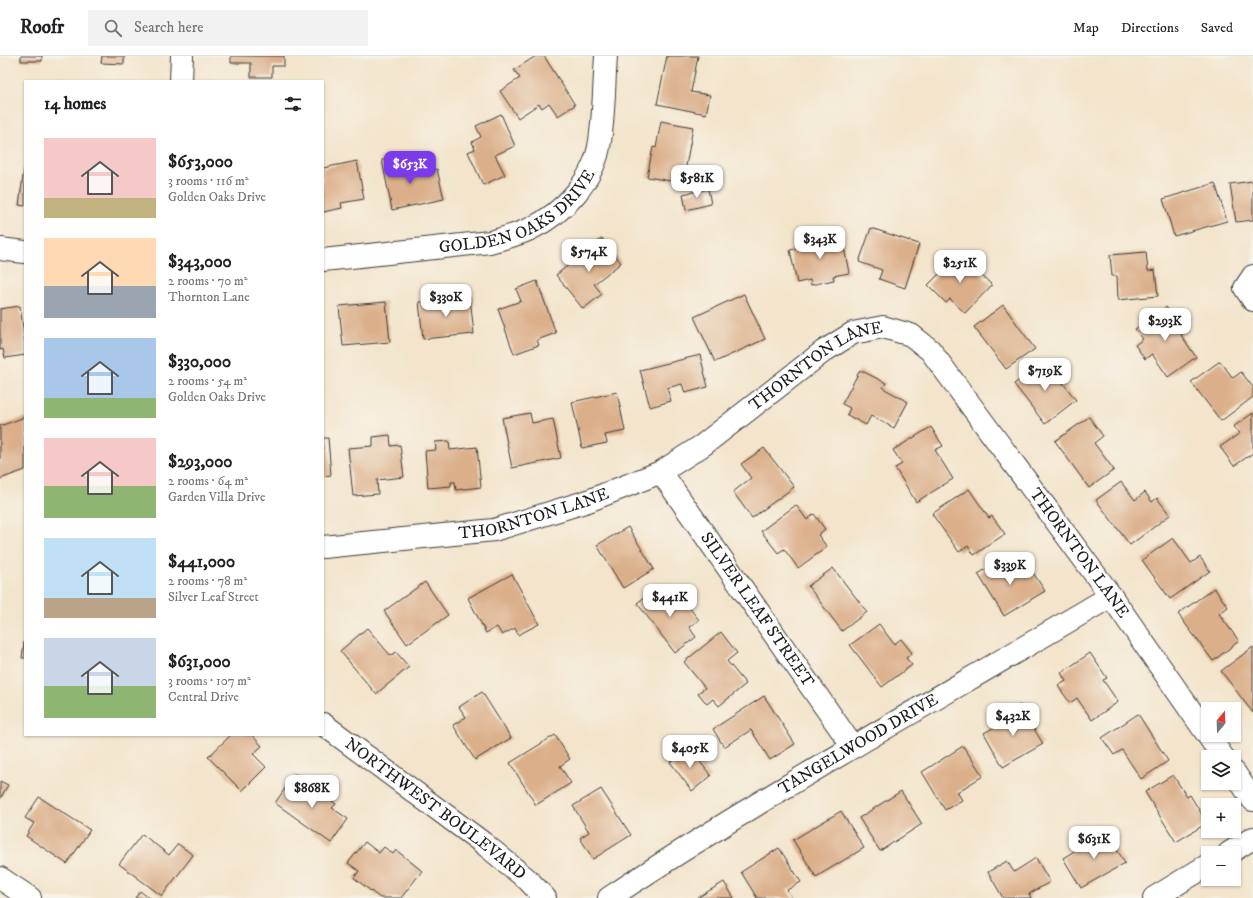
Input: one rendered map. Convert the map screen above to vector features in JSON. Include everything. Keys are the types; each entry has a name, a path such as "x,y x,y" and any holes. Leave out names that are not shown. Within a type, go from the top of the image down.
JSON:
{"street":[{"path":"181,80 182,56"},
{"name":"GOLDEN OAKS DRIVE","path":"324,260 490,242 512,236 532,228 551,216 568,203 582,186 594,165 600,142 606,56"},
{"path":"0,249 24,252"},
{"name":"THORNTON LANE","path":"324,547 407,537 494,530 588,501 661,472 702,444 824,350 853,333 883,327 911,335 930,350 1111,596 1218,750"},
{"name":"SILVER LEAF STREET","path":"661,472 853,747"},
{"name":"TANGELWOOD DRIVE","path":"609,898 677,853 853,747 1111,596"},
{"name":"NORTHWEST BOULEVARD","path":"324,725 483,843 528,880 545,898"},
{"path":"1241,782 1253,800"},
{"path":"1240,846 1253,838"},
{"path":"1154,898 1201,869"},
{"path":"0,878 30,898"}],"building":[{"path":"21,56 42,56 42,61 21,61"},
{"path":"102,56 124,56 124,64 101,63"},
{"path":"231,56 284,56 284,66 272,66 272,77 251,77 251,63 231,63"},
{"path":"536,56 544,56 575,105 558,116 549,103 542,108 539,104 518,118 500,91 520,78 514,70"},
{"path":"667,56 698,56 691,92 710,95 706,114 657,104"},
{"path":"501,114 515,146 495,155 505,175 483,185 468,152 475,149 472,142 481,137 476,126"},
{"path":"661,121 693,127 683,183 647,177 653,147 656,148"},
{"path":"403,155 407,176 437,169 444,199 392,210 382,160"},
{"path":"357,161 364,199 341,203 342,208 324,212 324,168"},
{"path":"24,169 24,206 19,205"},
{"path":"1253,181 1253,220 1236,222 1230,184"},
{"path":"1215,183 1227,221 1174,236 1163,199"},
{"path":"708,189 711,204 686,210 683,194"},
{"path":"828,228 831,240 842,237 849,273 833,276 834,280 811,285 810,280 797,283 790,250 817,244 815,231"},
{"path":"871,228 919,244 905,288 879,279 882,270 859,262"},
{"path":"602,238 621,263 594,284 602,294 583,309 556,275"},
{"path":"1146,252 1148,271 1155,270 1158,296 1118,300 1117,276 1112,276 1110,255"},
{"path":"959,254 992,285 965,313 950,299 946,303 928,285"},
{"path":"537,281 556,333 537,340 539,345 514,354 498,309 521,301 516,289"},
{"path":"744,294 765,339 715,362 694,317"},
{"path":"470,297 474,334 423,339 419,302"},
{"path":"386,302 390,342 343,346 339,306"},
{"path":"1003,305 1035,349 1006,369 974,327"},
{"path":"20,306 24,335 24,355 5,358 3,349 0,350 0,309"},
{"path":"1166,307 1185,332 1181,335 1196,357 1168,377 1152,354 1145,359 1135,345 1143,339 1135,329"},
{"path":"700,355 708,387 685,393 682,384 667,388 671,401 650,407 640,370"},
{"path":"1046,361 1076,400 1045,424 1014,384"},
{"path":"1220,361 1233,378 1241,372 1253,387 1253,397 1221,421 1191,382"},
{"path":"860,370 886,383 883,388 908,402 894,428 871,416 866,425 847,415 850,408 842,404"},
{"path":"617,392 625,431 605,435 607,443 582,448 572,402"},
{"path":"530,413 532,423 553,419 561,458 512,468 502,418"},
{"path":"1253,413 1253,453 1234,466 1220,447 1240,433 1233,427"},
{"path":"24,417 24,470 0,479 0,426"},
{"path":"1089,417 1103,436 1094,443 1114,470 1089,488 1055,441"},
{"path":"931,427 943,446 935,450 953,479 916,502 895,468 902,464 893,450"},
{"path":"390,435 391,446 400,445 404,477 377,480 378,494 353,496 348,448 373,446 373,437"},
{"path":"324,438 328,438 331,475 324,476"},
{"path":"449,441 450,450 477,447 481,487 456,490 455,482 451,482 451,486 428,488 425,451 436,450 435,442"},
{"path":"764,448 794,487 752,518 733,492 751,478 741,464"},
{"path":"1121,482 1135,500 1145,492 1152,502 1157,498 1170,515 1130,545 1096,500"},
{"path":"969,489 989,518 992,516 1005,534 974,555 968,546 959,552 932,514"},
{"path":"796,505 807,520 814,514 825,529 818,535 827,547 798,568 784,549 778,553 761,531"},
{"path":"628,527 654,569 623,588 597,545"},
{"path":"1173,538 1191,563 1200,557 1210,571 1170,599 1142,560"},
{"path":"1007,556 1018,575 1030,568 1045,591 1004,616 978,574"},
{"path":"833,568 867,612 842,631 808,586"},
{"path":"512,574 539,624 518,635 515,628 502,635 497,627 486,633 468,598"},
{"path":"425,582 448,615 407,644 384,611"},
{"path":"660,586 672,602 680,596 699,620 689,627 696,637 675,653 637,603"},
{"path":"1214,588 1228,607 1219,614 1239,641 1213,661 1178,614"},
{"path":"879,624 894,644 901,639 912,653 906,658 912,665 882,687 850,645"},
{"path":"367,628 391,656 396,652 409,667 376,694 340,651"},
{"path":"721,632 737,653 727,661 746,684 719,706 713,699 707,704 698,693 705,688 684,662"},
{"path":"24,642 24,658 22,658"},
{"path":"1253,647 1253,713 1221,671"},
{"path":"1090,653 1107,678 1103,680 1118,702 1092,720 1077,698 1070,703 1058,686 1066,681 1061,673"},
{"path":"482,692 511,738 475,760 453,725 466,717 459,707"},
{"path":"764,696 795,744 770,760 751,730 724,747 713,729"},
{"path":"1020,705 1043,744 1003,767 984,733 1002,723 998,717"},
{"path":"1138,714 1168,761 1141,779 1122,750 1114,755 1102,738"},
{"path":"555,735 570,759 560,766 571,783 536,805 510,763"},
{"path":"230,736 253,736 262,746 253,754 266,767 242,791 208,757"},
{"path":"963,746 983,776 957,792 962,800 945,810 922,772"},
{"path":"689,747 711,776 692,791 670,762"},
{"path":"295,774 336,804 332,808 348,819 331,843 275,803"},
{"path":"1173,775 1187,797 1190,795 1201,813 1201,827 1176,842 1145,792"},
{"path":"0,781 8,785 0,799"},
{"path":"601,789 631,835 593,859 580,838 589,832 573,806"},
{"path":"901,791 922,824 880,851 859,818"},
{"path":"39,797 90,830 67,864 26,836 34,823 25,818"},
{"path":"841,811 864,848 816,877 793,840"},
{"path":"1106,832 1125,863 1081,888 1063,858"},
{"path":"142,834 169,855 178,844 193,855 162,896 119,864"},
{"path":"365,842 379,853 384,847 393,854 396,850 422,871 401,898 380,898 354,878 359,871 348,863"},
{"path":"779,848 801,882 787,890 792,898 757,898 741,872"},
{"path":"1036,858 1050,882 1029,894 1031,898 1003,898 988,872 1007,861 1014,872"},
{"path":"724,882 734,898 697,898"},
{"path":"140,891 149,898 135,898"}]}
